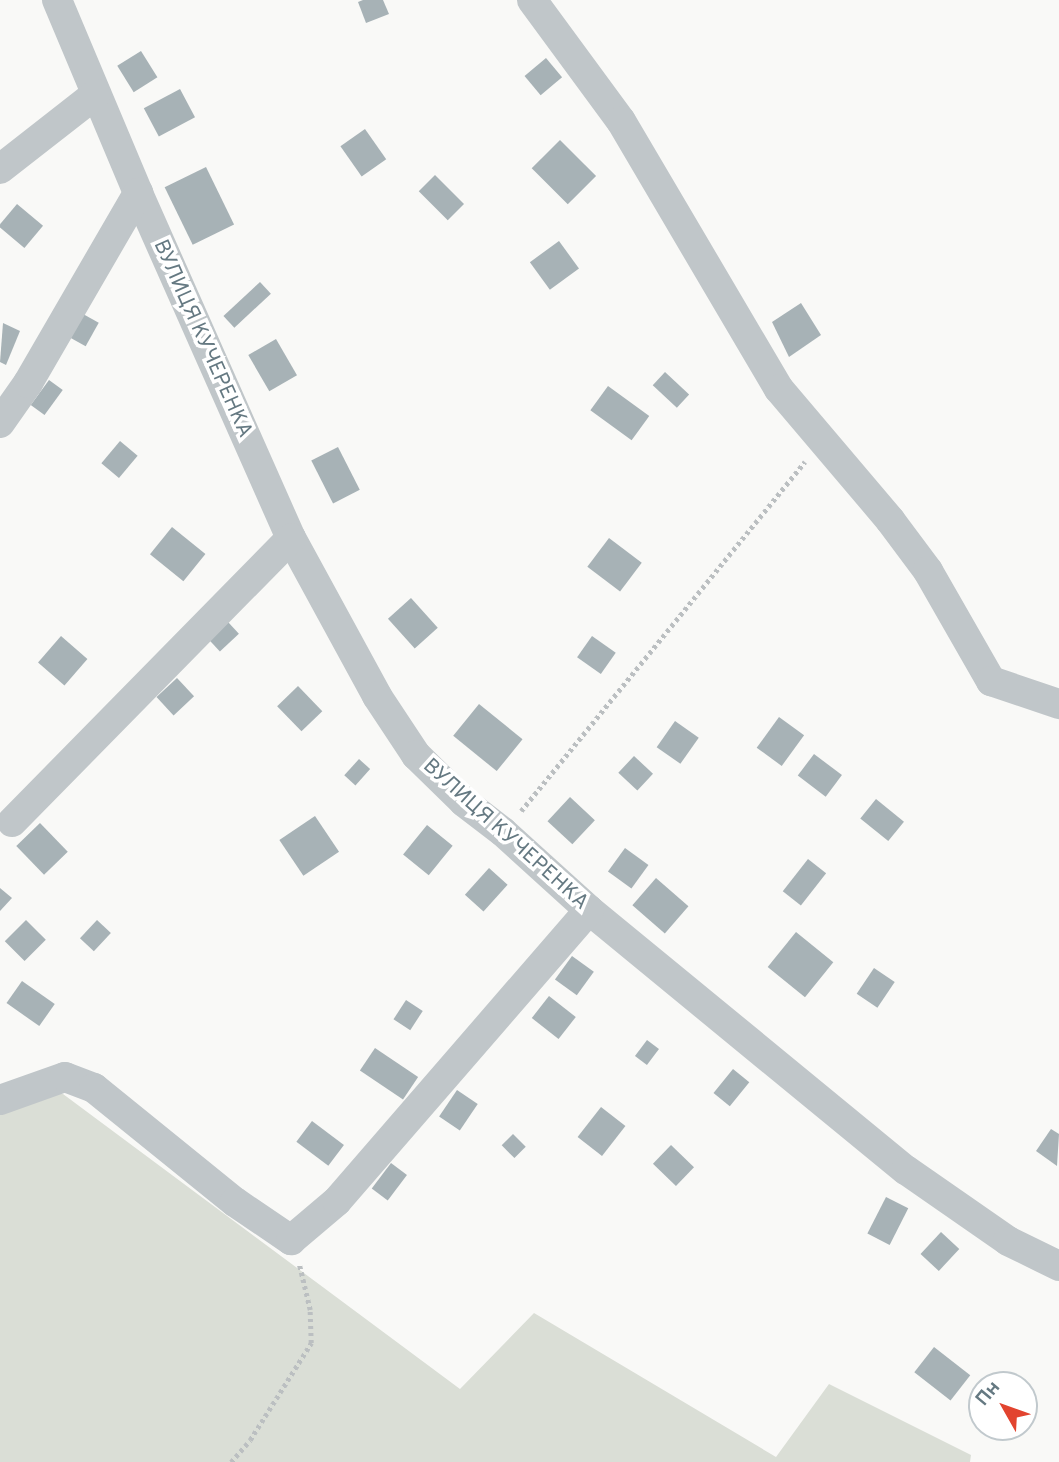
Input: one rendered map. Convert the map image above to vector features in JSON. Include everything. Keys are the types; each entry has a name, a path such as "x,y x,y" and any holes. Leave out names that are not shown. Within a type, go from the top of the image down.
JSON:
{"street":[{"name":"ВУЛИЦЯ КУЧЕРЕНКА","path":"57,0 138,193 291,538 377,696 416,755 464,802 503,832 589,910 906,1170 1008,1241 1059,1266"},
{"path":"532,0 621,121 779,389 928,571 991,681 1059,704"},
{"path":"0,169 96,94"},
{"path":"0,424 28,383 138,193"},
{"path":"12,822 291,538"},
{"path":"0,1100 65,1077 94,1088 235,1202 291,1240 337,1201 589,910"}],"path":[{"path":"503,832 823,440"},
{"path":"231,1462 250,1440 311,1343 310,1310 291,1240"}],"shaded area":[{"path":"0,1093 63,1094 460,1389 534,1313 776,1457 829,1384 971,1455 970,1462 0,1462"}],"building":[{"path":"383,0 389,14 366,23 358,2"},
{"path":"141,51 157,77 134,92 117,66"},
{"path":"546,58 562,77 541,95 525,76"},
{"path":"180,89 195,117 159,137 144,108"},
{"path":"365,129 386,159 362,177 340,146"},
{"path":"560,140 596,176 568,204 532,168"},
{"path":"206,167 234,225 193,245 165,187"},
{"path":"435,175 464,204 448,220 419,191"},
{"path":"17,204 43,226 24,248 0,228"},
{"path":"559,241 579,269 550,290 530,262"},
{"path":"260,282 271,294 234,328 223,316"},
{"path":"801,303 821,335 789,357 772,322"},
{"path":"83,314 99,323 86,346 70,338"},
{"path":"3,323 20,331 6,365 0,362"},
{"path":"276,339 297,375 269,391 248,355"},
{"path":"665,372 689,395 677,408 653,385"},
{"path":"49,380 63,390 45,415 31,405"},
{"path":"608,386 649,416 632,440 590,410"},
{"path":"120,441 138,456 119,478 101,463"},
{"path":"338,447 360,490 333,503 311,461"},
{"path":"172,527 205,554 183,581 150,554"},
{"path":"609,538 642,563 620,591 587,567"},
{"path":"411,598 438,628 415,648 388,619"},
{"path":"228,622 239,634 220,651 209,640"},
{"path":"61,636 87,659 64,685 38,662"},
{"path":"592,636 616,653 601,674 577,657"},
{"path":"177,678 194,696 174,715 157,697"},
{"path":"298,686 322,711 301,731 277,706"},
{"path":"479,704 523,739 497,771 453,736"},
{"path":"779,717 804,735 782,766 757,748"},
{"path":"675,721 699,738 680,764 657,747"},
{"path":"814,754 842,775 826,797 798,776"},
{"path":"634,756 653,774 637,791 618,773"},
{"path":"359,759 370,769 355,785 344,775"},
{"path":"570,797 595,820 572,844 547,821"},
{"path":"876,799 904,822 888,841 860,818"},
{"path":"315,816 339,852 303,876 279,840"},
{"path":"40,823 68,852 44,875 16,846"},
{"path":"427,825 453,846 429,875 403,855"},
{"path":"625,848 648,865 631,889 608,871"},
{"path":"808,859 826,873 801,905 783,891"},
{"path":"489,868 508,885 483,911 465,895"},
{"path":"656,878 688,906 665,933 632,905"},
{"path":"0,888 12,898 0,911"},
{"path":"26,920 46,940 25,961 5,941"},
{"path":"97,920 111,933 94,951 80,938"},
{"path":"796,932 833,962 805,997 768,967"},
{"path":"572,956 594,972 577,995 555,979"},
{"path":"874,968 895,982 877,1008 857,994"},
{"path":"22,981 55,1004 39,1026 7,1003"},
{"path":"549,996 576,1017 559,1039 532,1018"},
{"path":"406,1000 423,1011 410,1030 393,1019"},
{"path":"647,1040 659,1049 647,1065 635,1056"},
{"path":"375,1048 418,1077 403,1099 360,1070"},
{"path":"733,1069 749,1082 730,1106 713,1093"},
{"path":"457,1090 478,1104 460,1131 439,1117"},
{"path":"601,1107 625,1126 602,1156 578,1137"},
{"path":"312,1121 344,1145 328,1166 296,1142"},
{"path":"1051,1129 1059,1134 1057,1166 1036,1151"},
{"path":"513,1134 526,1147 514,1158 502,1145"},
{"path":"671,1145 694,1167 676,1186 653,1164"},
{"path":"391,1163 407,1175 388,1201 372,1189"},
{"path":"886,1197 908,1208 890,1245 867,1234"},
{"path":"941,1232 959,1249 939,1271 921,1254"},
{"path":"934,1347 968,1374 968,1378 951,1401 914,1372"}]}
